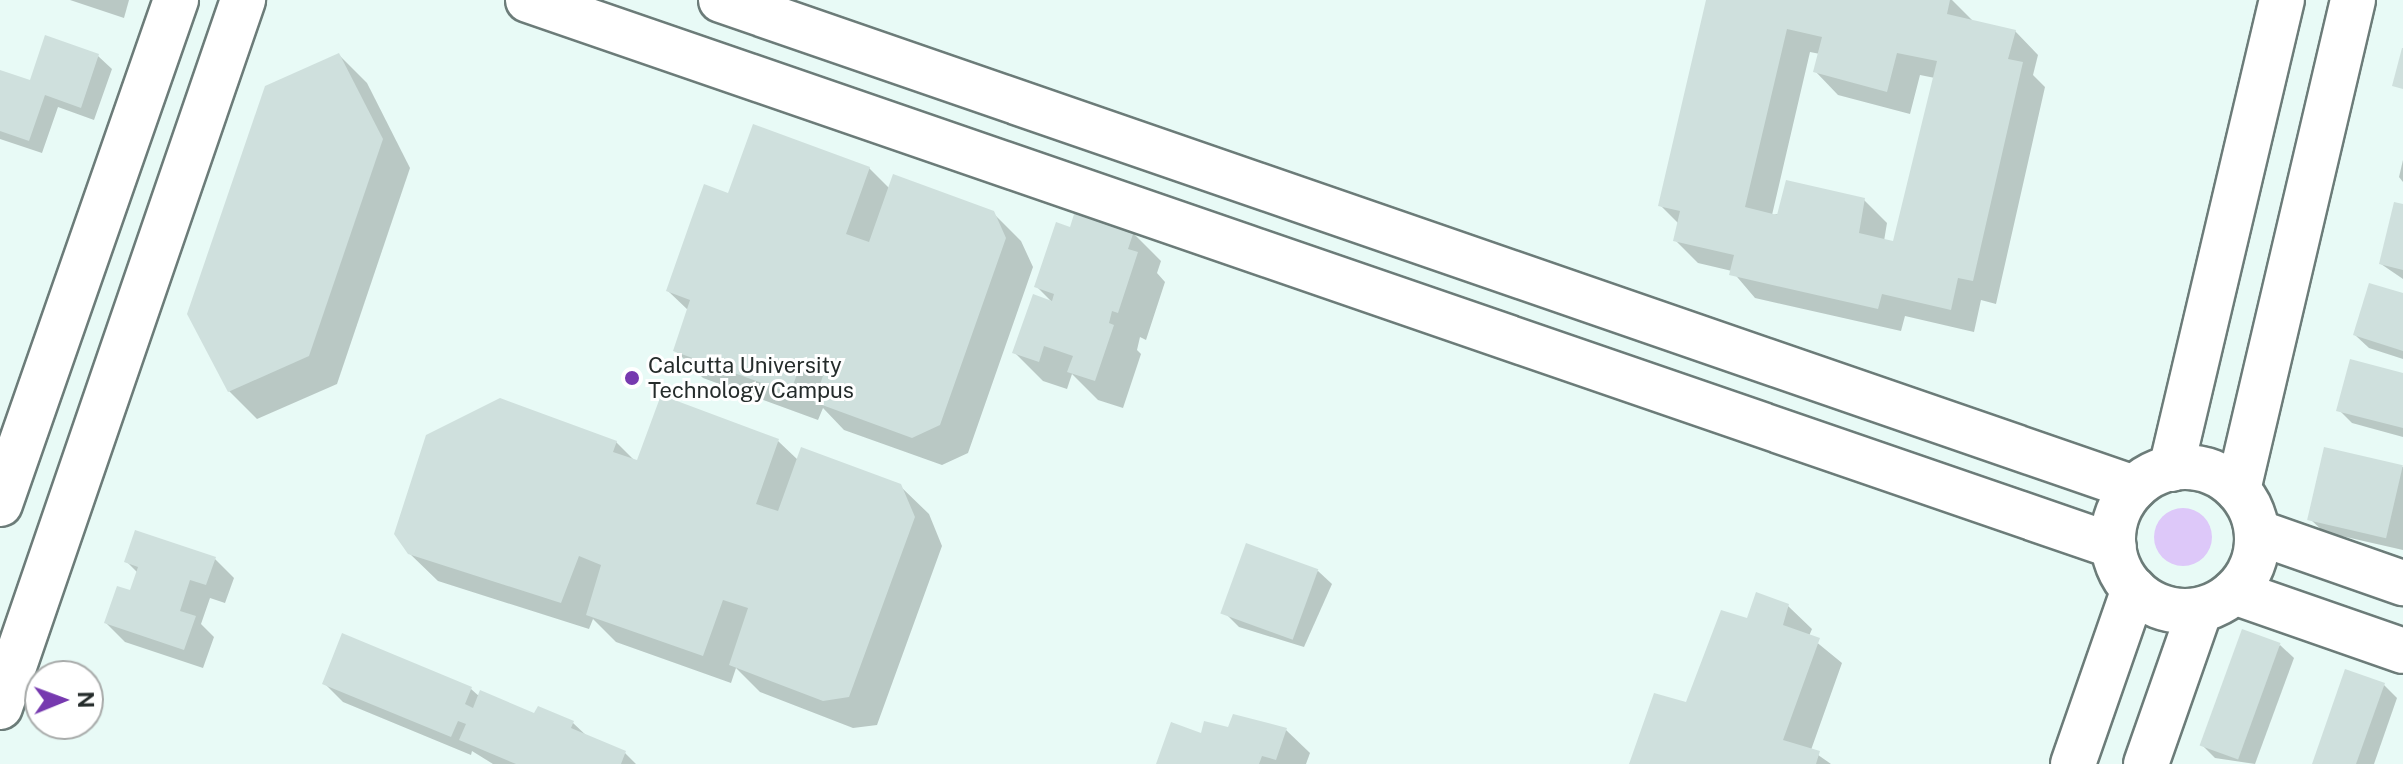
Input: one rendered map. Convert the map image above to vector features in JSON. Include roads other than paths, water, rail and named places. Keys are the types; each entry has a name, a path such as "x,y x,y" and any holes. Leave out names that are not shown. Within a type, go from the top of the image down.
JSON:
{"street":[{"path":"0,504 176,0"},
{"path":"0,707 243,0"},
{"path":"528,0 2114,546"},
{"path":"721,0 2153,478 2206,469 2238,490 2257,532 2251,572 2217,601 2146,764"},
{"path":"2282,0 2206,323 2153,478 2118,513 2114,546 2117,562 2134,589 2148,602 2172,611 2217,601 2403,651"},
{"path":"2238,490 2353,0"},
{"path":"2206,323 2273,337"},
{"path":"46,372 108,396"},
{"path":"2257,532 2403,583"},
{"path":"2073,764 2134,589"}],"place":[{"name":"Calcutta University Technology Campus","path":"632,378"}]}
